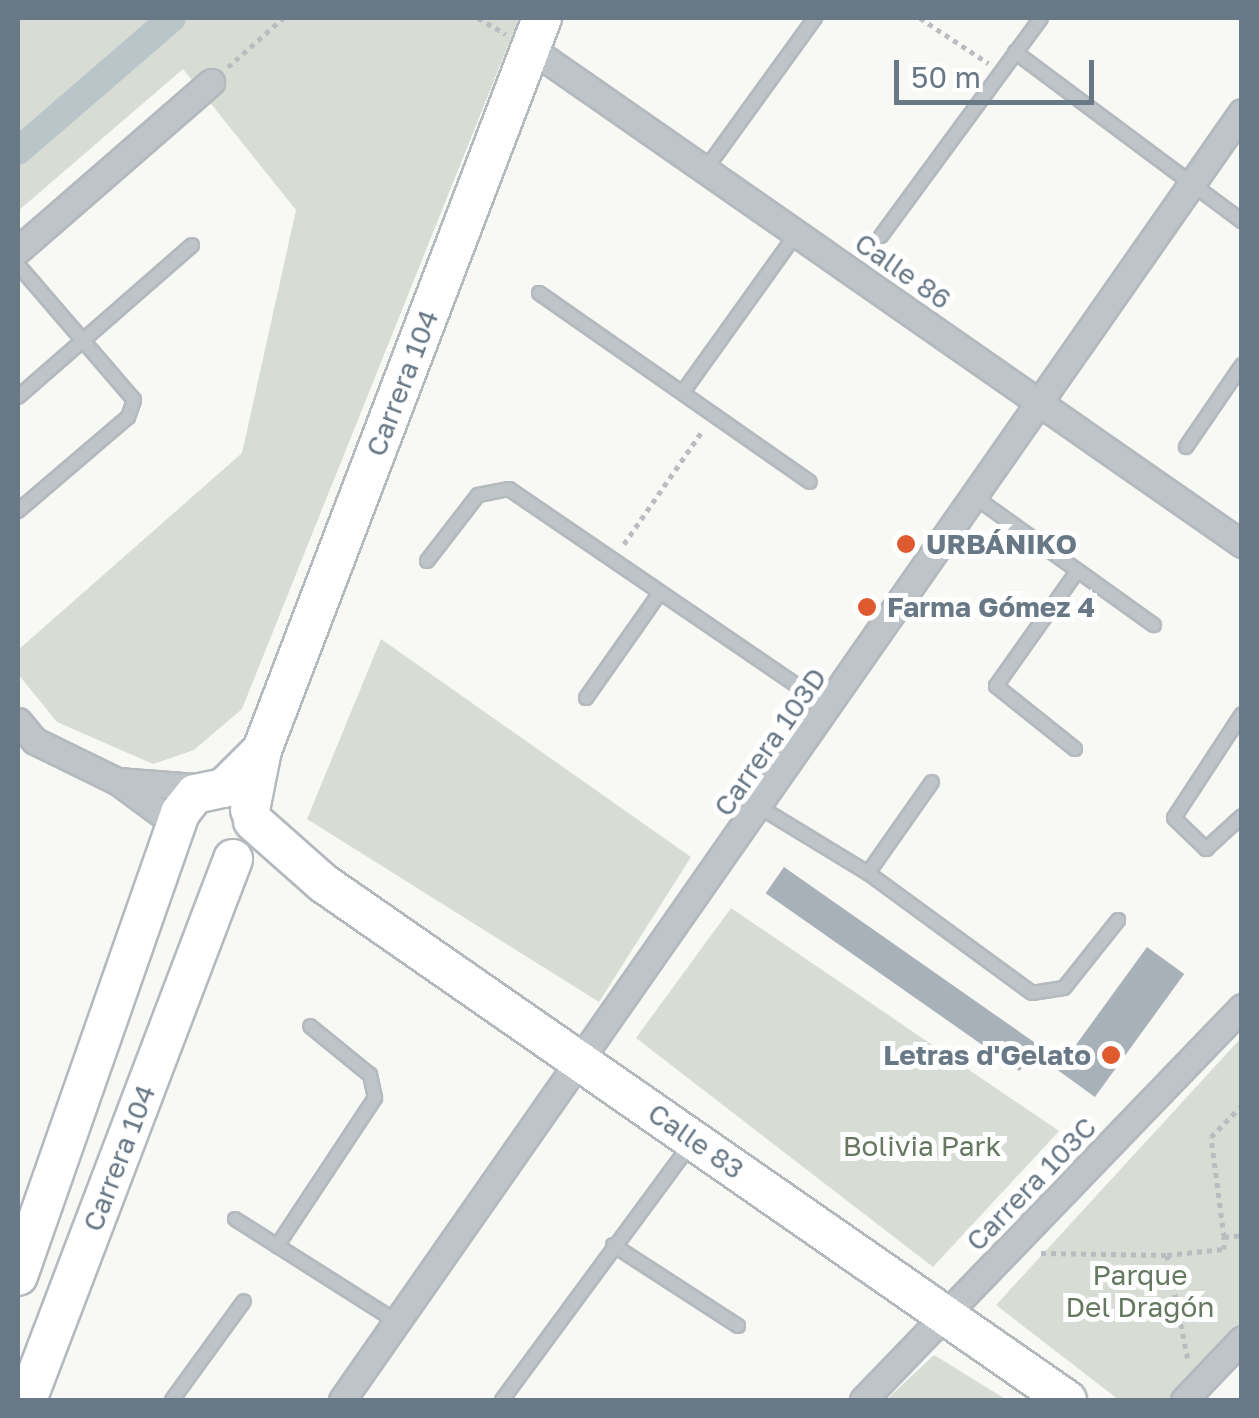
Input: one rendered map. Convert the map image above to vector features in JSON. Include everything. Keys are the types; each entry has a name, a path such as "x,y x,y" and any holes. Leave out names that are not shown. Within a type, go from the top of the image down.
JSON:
{"street":[{"name":"Calle 86","path":"536,33 705,170 1242,544"},
{"name":"Carrera 104","path":"26,1400 235,820 536,33"},
{"path":"18,250 211,82"},
{"name":"Carrera 103D","path":"342,1400 585,1064 1242,112"},
{"path":"18,721 26,749 235,820 200,861 177,830 117,781"},
{"name":"Carrera 104","path":"18,1276 186,803 235,820"},
{"name":"Calle 83","path":"235,820 1068,1400"},
{"name":"Carrera 103C","path":"863,1400 1242,1007"},
{"path":"1189,1395 1242,1339"}],"lane":[{"path":"705,170 815,18"},
{"path":"880,236 1040,18"},
{"path":"1015,52 1190,187 1242,222"},
{"path":"684,392 796,233"},
{"path":"18,397 192,245"},
{"path":"18,265 86,334 131,391 133,408 18,511"},
{"path":"539,293 810,482"},
{"path":"1186,447 1242,366"},
{"path":"427,561 478,495 498,485 614,559 659,594 830,708"},
{"path":"975,497 1154,626"},
{"path":"1075,748 996,686 1076,573"},
{"path":"586,698 659,594"},
{"path":"1242,714 1174,818 1206,850 1242,816"},
{"path":"868,873 932,782"},
{"path":"760,808 868,873 1044,996 1064,988 1118,920"},
{"path":"277,1246 374,1098 370,1075 310,1026"},
{"path":"502,1400 694,1140"},
{"path":"235,1219 398,1323"},
{"path":"614,1246 738,1326"},
{"path":"172,1400 244,1301"}],"path":[{"path":"211,82 283,18"},
{"path":"920,18 1001,72"},
{"path":"614,559 714,415"},
{"path":"1008,1252 1167,1255 1224,1249 1210,1137 1242,1105"},
{"path":"1224,1236 1242,1235"},
{"path":"1167,1255 1189,1395"}],"green space":[{"path":"18,18 519,18 242,709 194,750 153,764 57,722 18,674 18,650 242,453 296,210 183,69 18,211"},
{"path":"381,639 691,857 599,1002 307,819"},
{"name":"Bolivia Park","path":"731,908 1059,1131 933,1267 636,1038"},
{"name":"Parque Del Dragón","path":"1241,1038 1241,1323 1170,1400 1119,1400 996,1305"},
{"path":"934,1355 1007,1400 886,1400"}],"building":[{"path":"784,867 1038,1045 1020,1071 766,893"},
{"path":"1147,947 1184,974 1095,1097 1058,1070"}],"waterway":[{"path":"18,151 172,18"}],"place":[{"name":"URBÁNIKO","path":"906,544"},
{"name":"Farma Gómez 4","path":"867,607"},
{"name":"Letras d'Gelato","path":"1111,1055"}]}
